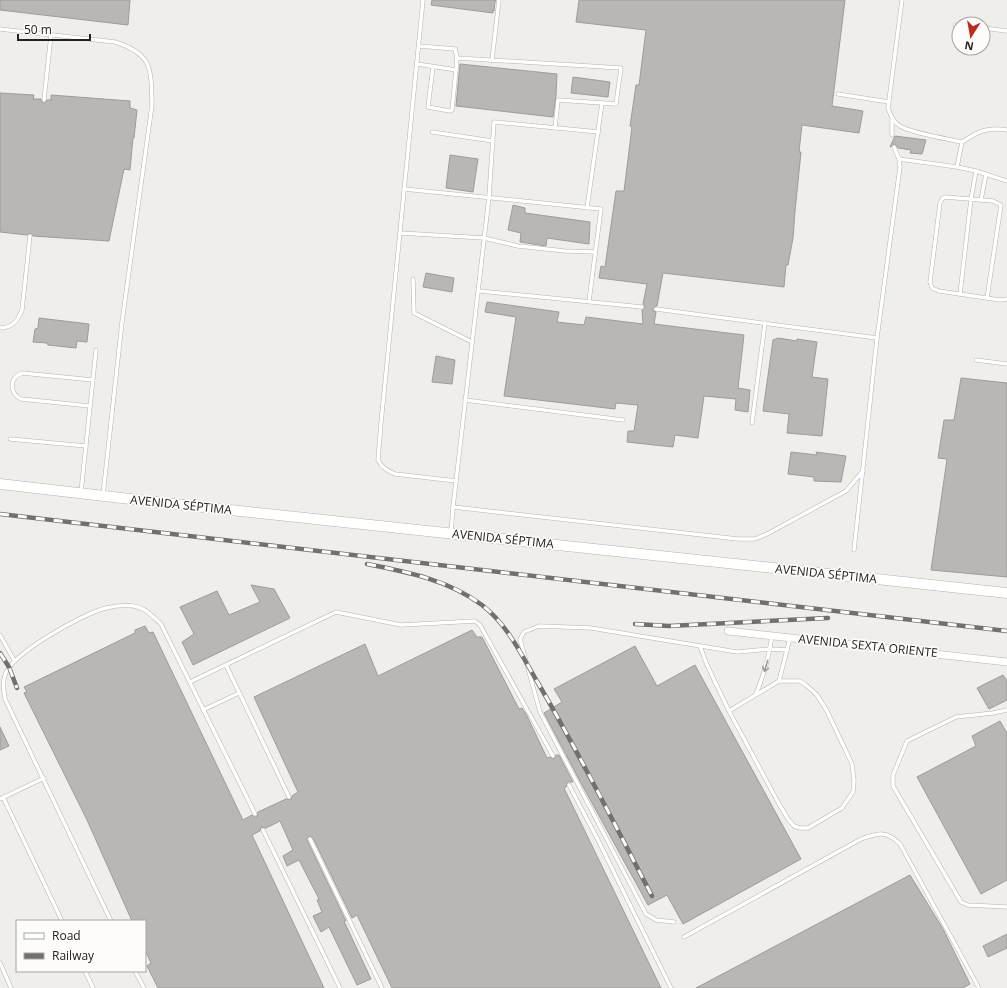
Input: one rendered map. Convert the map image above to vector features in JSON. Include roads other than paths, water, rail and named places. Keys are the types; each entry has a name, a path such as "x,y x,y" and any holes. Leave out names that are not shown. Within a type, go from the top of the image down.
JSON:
{"street":[{"name":"AVENIDA SÉPTIMA","path":"0,484 1007,593"},
{"name":"AVENIDA SEXTA ORIENTE","path":"728,631 1007,662"}],"lane":[{"path":"423,0 378,460 380,465 387,471 395,474 456,481"},
{"path":"492,60 499,0"},
{"path":"892,135 892,118 888,108 902,0"},
{"path":"0,29 115,42 129,46 138,52 146,61 151,76 152,105 122,322 103,496"},
{"path":"991,29 1007,31"},
{"path":"44,100 51,35"},
{"path":"419,46 455,49 457,58 452,110 450,111 428,107 433,67"},
{"path":"457,58 621,68 616,104 558,100 555,128"},
{"path":"417,64 456,70"},
{"path":"838,94 889,102"},
{"path":"587,208 602,104"},
{"path":"892,118 901,127 962,142"},
{"path":"451,534 489,197 494,122 599,132"},
{"path":"957,167 962,142 976,132 988,129 1007,130"},
{"path":"432,132 492,141"},
{"path":"854,550 864,471 877,338 900,167 899,159 894,147"},
{"path":"899,159 957,167 976,171 1007,181"},
{"path":"960,294 971,199 976,171"},
{"path":"981,200 986,174"},
{"path":"404,189 601,209 589,301"},
{"path":"1007,206 993,201 951,197 942,199 940,203 930,282 932,288 935,290 1000,300 1007,299"},
{"path":"988,298 1001,205"},
{"path":"400,233 484,238 518,246 565,251 595,252"},
{"path":"0,328 13,325 18,322 22,310 30,236"},
{"path":"413,279 414,314 472,342"},
{"path":"479,291 642,307"},
{"path":"656,309 877,338"},
{"path":"752,423 765,323"},
{"path":"81,493 96,350"},
{"path":"976,360 1007,364"},
{"path":"90,406 21,399 13,392 12,385 14,379 22,373 93,380"},
{"path":"466,400 624,420"},
{"path":"10,439 86,446"},
{"path":"453,507 730,538 755,539 846,491 864,471"},
{"path":"111,920 5,699 2,687 5,674 14,660 29,648 82,617 105,608 133,606 146,610 161,624 255,814"},
{"path":"190,682 336,612 401,626 474,621 480,624 554,756"},
{"path":"674,922 656,920 646,914 540,712 520,639 524,632 539,626 591,628 738,652 770,649 787,650"},
{"path":"0,635 14,660"},
{"path":"755,695 762,681 772,636"},
{"path":"779,681 790,638"},
{"path":"700,646 729,711 788,820 794,826 808,828 842,808 852,792 854,780 852,764 827,712 817,695 806,685 800,681 779,681 729,711"},
{"path":"226,665 289,797"},
{"path":"203,710 240,693"},
{"path":"1007,710 956,717 907,741 893,775 892,786 961,902 968,905 1007,907"},
{"path":"44,778 1,798 62,920"},
{"path":"569,785 598,840 671,988"},
{"path":"263,830 340,988"},
{"path":"684,937 861,839 877,833 887,834 895,838 900,844 979,988"},
{"path":"310,839 382,988"},
{"path":"0,963 11,988"},
{"path":"85,972 93,988"},
{"path":"136,972 144,988"}],"railway":[{"path":"0,514 1007,631"},
{"path":"367,564 427,578 455,589 482,605 507,631 568,736 652,896"},
{"path":"635,624 669,626 828,618"},
{"path":"0,653 9,667 17,688"}]}
